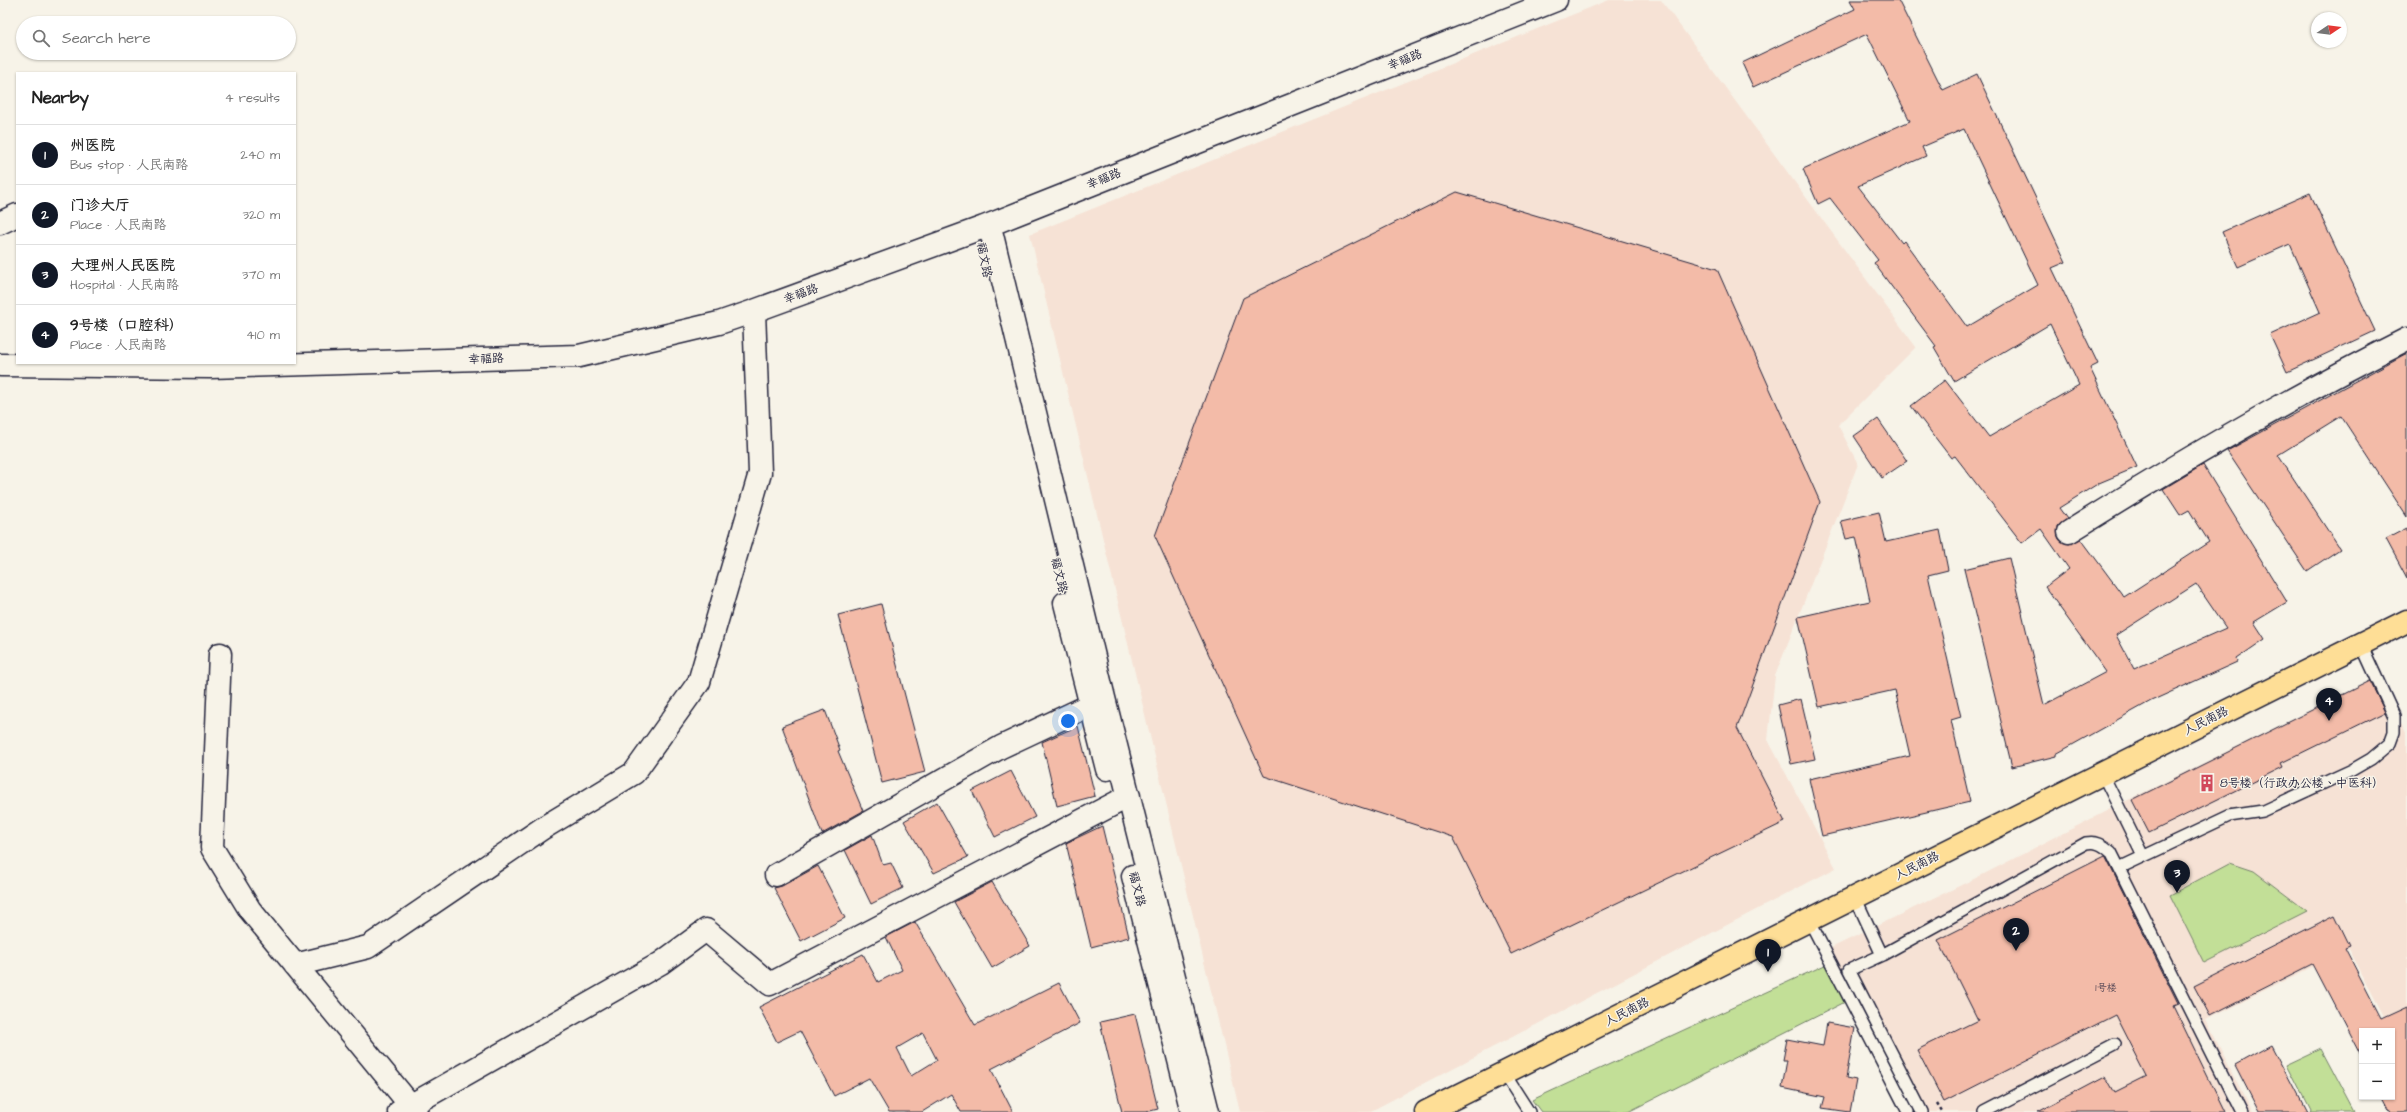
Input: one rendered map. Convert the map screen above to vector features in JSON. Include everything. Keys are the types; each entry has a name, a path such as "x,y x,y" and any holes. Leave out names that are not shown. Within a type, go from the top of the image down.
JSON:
{"main road":[{"name":"人民南路","path":"1426,1112 2407,621"}],"street":[{"name":"幸福路","path":"0,365 210,367 579,356 719,323 754,311 984,227 1556,0"},
{"path":"0,223 16,215"},
{"name":"福文路","path":"984,227 992,235 1097,701 1122,800 1208,1112"},
{"path":"295,965 368,948 543,828 634,773 699,682 760,473 754,311"},
{"path":"2069,532 2166,471 2328,378 2407,338"},
{"path":"220,654 212,848 250,910 295,965 408,1110 661,964 706,930 770,984 1122,800"},
{"path":"776,875 1001,747 1097,701"},
{"name":"福文路","path":"1122,800 1192,1112"}],"lane":[{"path":"2120,868 2142,856 2229,816 2264,811 2371,759 2390,743 2394,732 2394,716 2361,644"},
{"path":"2102,773 2142,856"},
{"path":"1922,1112 1849,970 1882,955 2086,843 2094,842 2104,845 2111,852 2120,868 2241,1112"},
{"path":"1855,897 1882,955"},
{"path":"1809,920 1908,1112"},
{"path":"1984,1112 2115,1044"},
{"path":"1504,1073 1529,1112"}],"shaded area":[{"path":"1609,0 1661,0 1916,347 1838,425 1858,464 1775,676 1768,740 1836,868 1369,1112 1240,1112 1030,234"},
{"path":"2379,677 2407,735 2407,1060 2395,1037 2395,1028 2390,1028 2349,949 2206,1020 2252,1112 1915,1112 1831,948 1982,875 2118,805"}],"green space":[{"path":"2230,863 2254,871 2307,911 2204,963 2170,895"},
{"path":"1827,964 1847,1001 1628,1112 1541,1112 1532,1100"},
{"path":"2322,1048 2356,1112 2308,1112 2309,1110 2286,1065"}],"building":[{"path":"1850,0 1898,0 1943,90 1977,74 2066,262 2052,268 2098,364 2090,368 2137,467 2099,483 2059,508 2067,519 2058,526 2059,539 2069,544 2081,539 2124,597 2209,542 2189,510 2180,515 2163,489 2203,465 2287,602 2254,622 2265,639 2236,659 2237,662 2151,701 2056,754 2056,756 2012,767 1964,569 2009,558 2044,705 2106,672 2045,587 2069,569 2041,529 2022,543 1955,456 1951,458 1911,406 1945,380 1989,437 2079,385 2050,324 1954,381 1934,347 1936,346 1874,263 1878,260 1830,198 1818,204 1803,169 1910,121 1867,34 1753,87 1742,63 1855,9","holes":["1964,129 2038,285 1967,327 1904,241 1902,243 1858,186 1926,156 1922,147","2196,584 2226,628 2134,669 2116,635"]},
{"path":"1457,192 1717,269 1820,502 1737,728 1785,822 1511,954 1453,837 1264,776 1155,536 1243,298"},
{"path":"2310,193 2375,331 2287,372 2270,335 2320,312 2290,244 2238,267 2222,232"},
{"path":"2407,353 2407,517 2341,416 2278,455 2340,549 2307,571 2227,451"},
{"path":"1878,419 1907,461 1882,478 1854,436"},
{"path":"1879,512 1886,542 1940,530 1948,570 1928,575 1961,717 1951,720 1970,802 1822,836 1809,779 1910,756 1895,690 1819,707 1798,617 1870,601 1856,537 1846,539 1841,521"},
{"path":"2407,528 2407,578 2386,539"},
{"path":"881,604 925,772 882,783 838,615"},
{"path":"2370,681 2385,712 2281,763 2283,767 2149,833 2132,800"},
{"path":"1801,699 1815,759 1791,764 1778,705"},
{"path":"825,710 840,750 838,751 863,811 822,834 782,726"},
{"path":"1078,726 1095,796 1057,806 1042,742"},
{"path":"1011,771 1035,817 995,837 972,791"},
{"path":"937,802 968,857 934,873 904,821"},
{"path":"1102,826 1129,937 1091,947 1066,843"},
{"path":"872,835 883,865 891,863 903,888 871,904 845,850"},
{"path":"2105,856 2178,1003 2173,1005 2225,1112 2037,1112 2105,1076 2114,1092 2146,1076 2115,1015 1944,1102 1917,1050 1978,1020 1938,940"},
{"path":"818,866 845,918 801,941 774,888 782,886"},
{"path":"992,882 1030,946 992,968 954,902"},
{"path":"2335,915 2350,946 2345,948 2381,1018 2407,1006 2407,1112 2390,1112 2384,1100 2395,1100 2395,1028 2359,1028 2359,1052 2313,964 2210,1016 2194,986"},
{"path":"915,922 975,1025 1059,983 1080,1023 991,1069 1013,1112 961,1112 951,1094 922,1112 889,1112 869,1078 834,1096 800,1031 777,1042 759,1007 863,954 878,982 902,970 886,937","holes":["923,1033 937,1060 911,1076 897,1048"]},
{"path":"1135,1014 1158,1109 1146,1112 1122,1112 1100,1022"},
{"path":"1827,1023 1855,1028 1846,1078 1856,1080 1850,1112 1822,1108 1825,1097 1782,1088 1787,1060 1783,1060 1787,1039 1823,1046"},
{"path":"2271,1045 2306,1112 2259,1112 2235,1065"}],"place":[{"name":"9号楼（口腔科）","path":"2329,721"},
{"name":"8号楼（行政办公楼、中医科）","path":"2207,783"},
{"name":"大理州人民医院","path":"2177,893"},
{"name":"门诊大厅","path":"2016,951"},
{"name":"州医院","path":"1768,972"}]}
